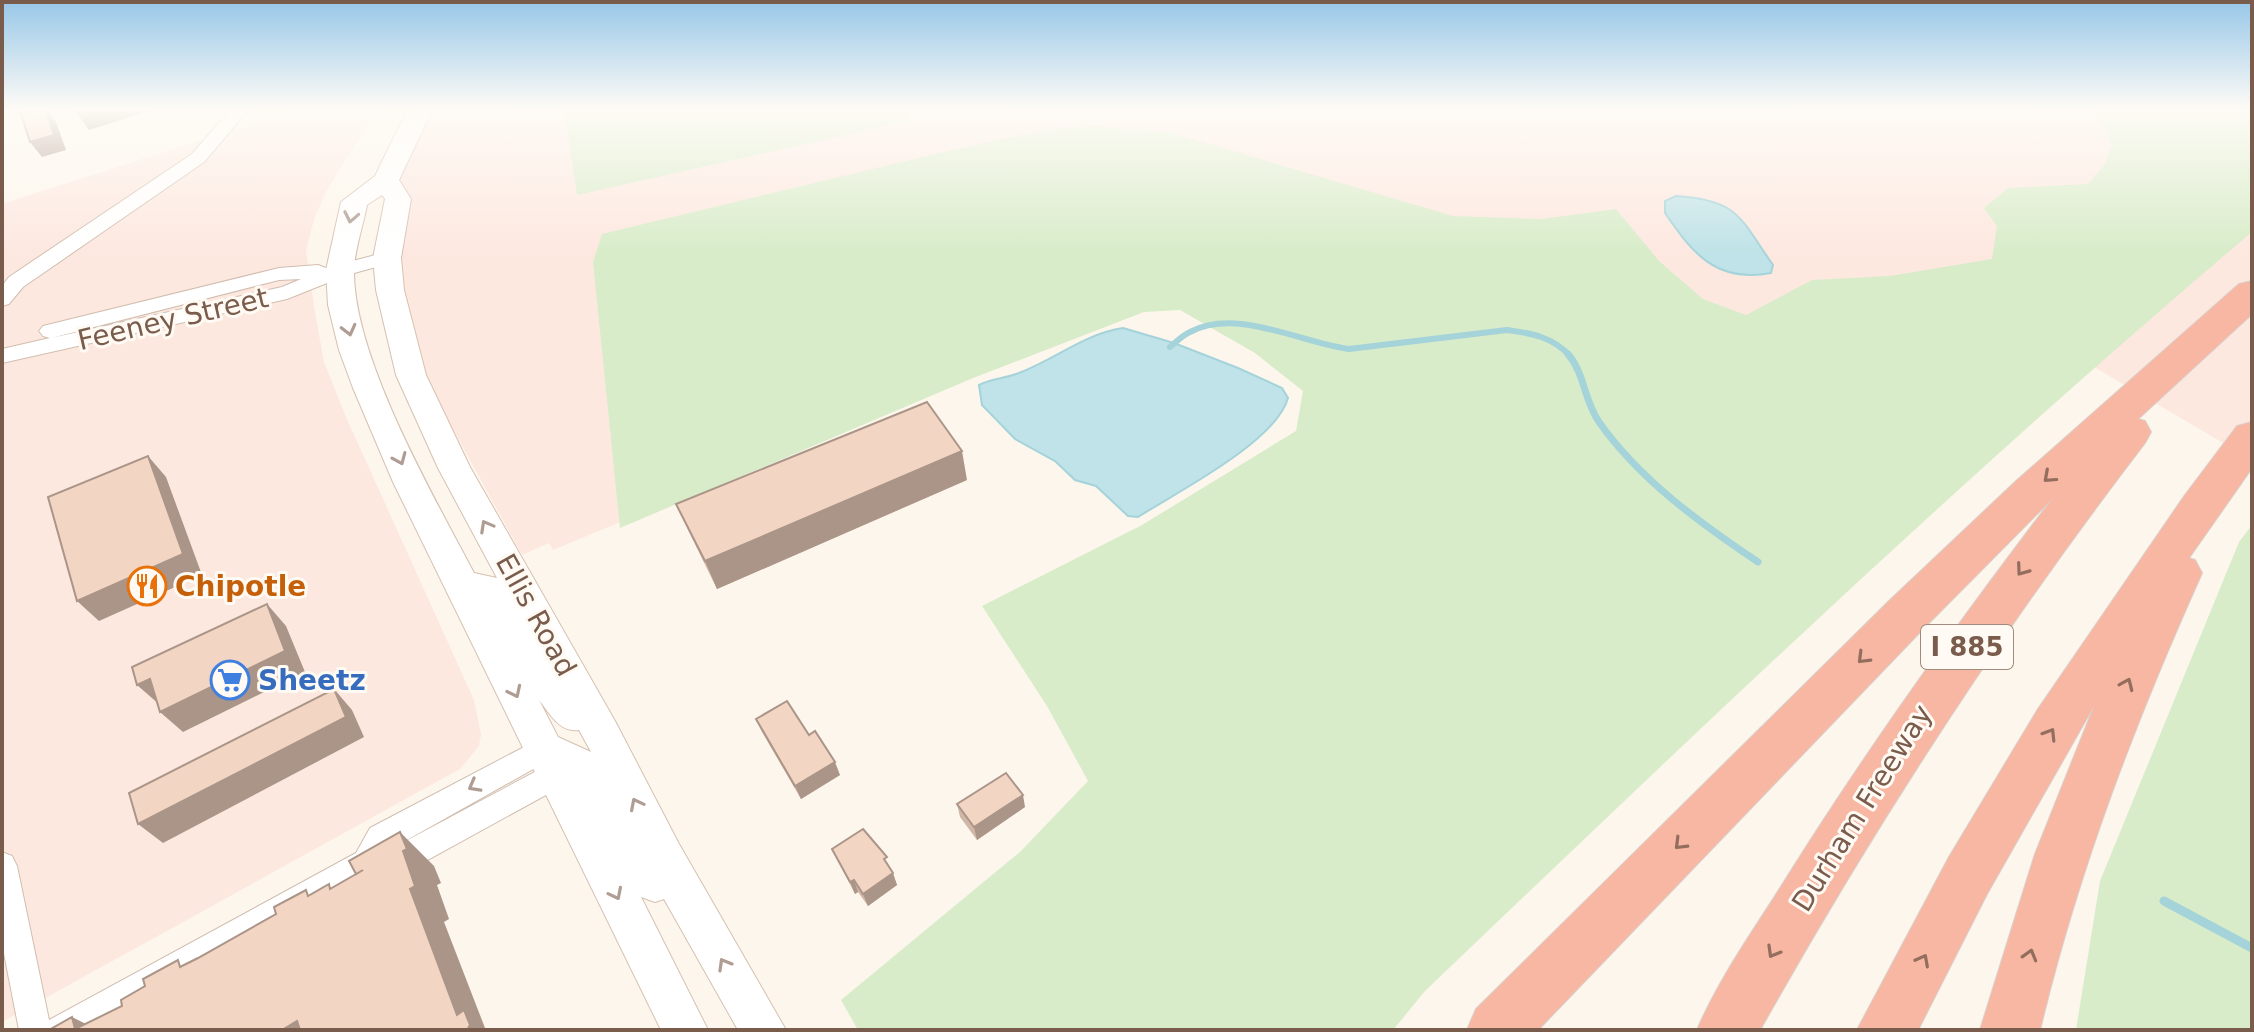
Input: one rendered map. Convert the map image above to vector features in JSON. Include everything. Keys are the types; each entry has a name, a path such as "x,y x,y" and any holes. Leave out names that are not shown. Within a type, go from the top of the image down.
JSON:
{"highway":[{"path":"1497,1030 1907,614 2030,494 2252,295"},
{"name":"Durham Freeway","path":"1727,1030 1864,799 1987,619 2140,420 2252,295"},
{"path":"1887,1030 1972,868 2029,768 2136,598 2241,451"},
{"path":"2010,1030 2054,873 2088,776 2126,686 2241,451"}],"main road":[{"name":"Ellis Road","path":"398,156 386,180 354,202 340,270 343,305 354,350 410,482 685,1030"},
{"name":"Ellis Road","path":"386,180 398,199 387,258 390,290 411,375 454,468 601,733 685,898 763,1030"},
{"path":"462,585 489,590 539,672 569,712 601,733"},
{"path":"549,762 580,766 653,881 685,898"}],"street":[{"path":"2,299 16,282 200,156"},
{"name":"Feeney Street","path":"2,356 287,292 340,270 387,258"},
{"name":"Feeney Street","path":"2,345 279,274 340,270"},
{"path":"61,1030 366,863 389,866 549,762"},
{"path":"2,866 35,1030"}],"shaded area":[{"path":"151,156 348,156 315,216 306,250 324,362 474,700 481,734 479,746 460,769 2,1022 2,204"},
{"path":"407,156 2252,156 2252,460 2050,341 1805,531 1347,221 553,550 549,543 522,555 448,420 424,369 389,258 399,173"}],"green space":[{"path":"571,156 751,156 577,195"},
{"path":"926,156 1250,156 1453,216 1542,219 1616,209 1659,261 1703,299 1746,315 1812,280 1890,276 1992,259 1997,226 1984,208 2008,188 2088,184 2108,156 2252,156 2252,232 2040,416 1833,605 1425,991 1393,1030 858,1030 841,1000 1021,851 1088,781 1047,706 982,606 1142,525 1296,431 1303,391 1255,353 1180,310 1144,312 973,378 620,528 593,262 602,234"},
{"path":"2252,525 2252,1030 2076,1030 2100,881 2239,542"}],"water":[{"path":"1676,196 1713,202 1736,214 1773,265 1771,273 1735,274 1696,253 1665,213 1665,201"},
{"path":"1123,328 1174,343 1238,368 1282,388 1288,398 1280,415 1246,448 1138,517 1128,516 1096,486 1075,480 1055,461 1015,439 982,405 979,385 1030,369 1081,342"}],"building":[{"path":"927,402 962,451 705,561 676,504"},
{"path":"148,456 183,554 77,601 48,497"},
{"path":"267,604 285,651 160,712 150,679 137,685 132,667"},
{"path":"334,689 346,717 138,824 129,793"},
{"path":"787,701 809,735 815,731 835,762 795,786 756,719"},
{"path":"1006,773 1023,795 974,827 957,804"},
{"path":"863,829 887,857 884,859 893,873 863,894 854,880 850,882 832,849"},
{"path":"400,832 415,886 410,889 457,1015 464,1010 470,1025 467,1030 300,1030 297,1021 282,1030 49,1030 72,1017 75,1029 122,1006 121,1000 145,986 143,979 178,960 180,967 198,958 276,914 274,907 306,890 308,896 329,884 330,889 363,870 356,874 349,861"}],"waterway":[{"path":"1170,347 1190,332 1208,325 1228,323 1269,329 1349,349 1507,330 1549,340 1569,355"},
{"path":"1569,355 1578,370 1594,414 1633,463 1693,516 1758,562"},
{"path":"2164,901 2252,948"}],"place":[{"name":"Chipotle","path":"147,586"},
{"name":"Sheetz","path":"230,680"}]}
